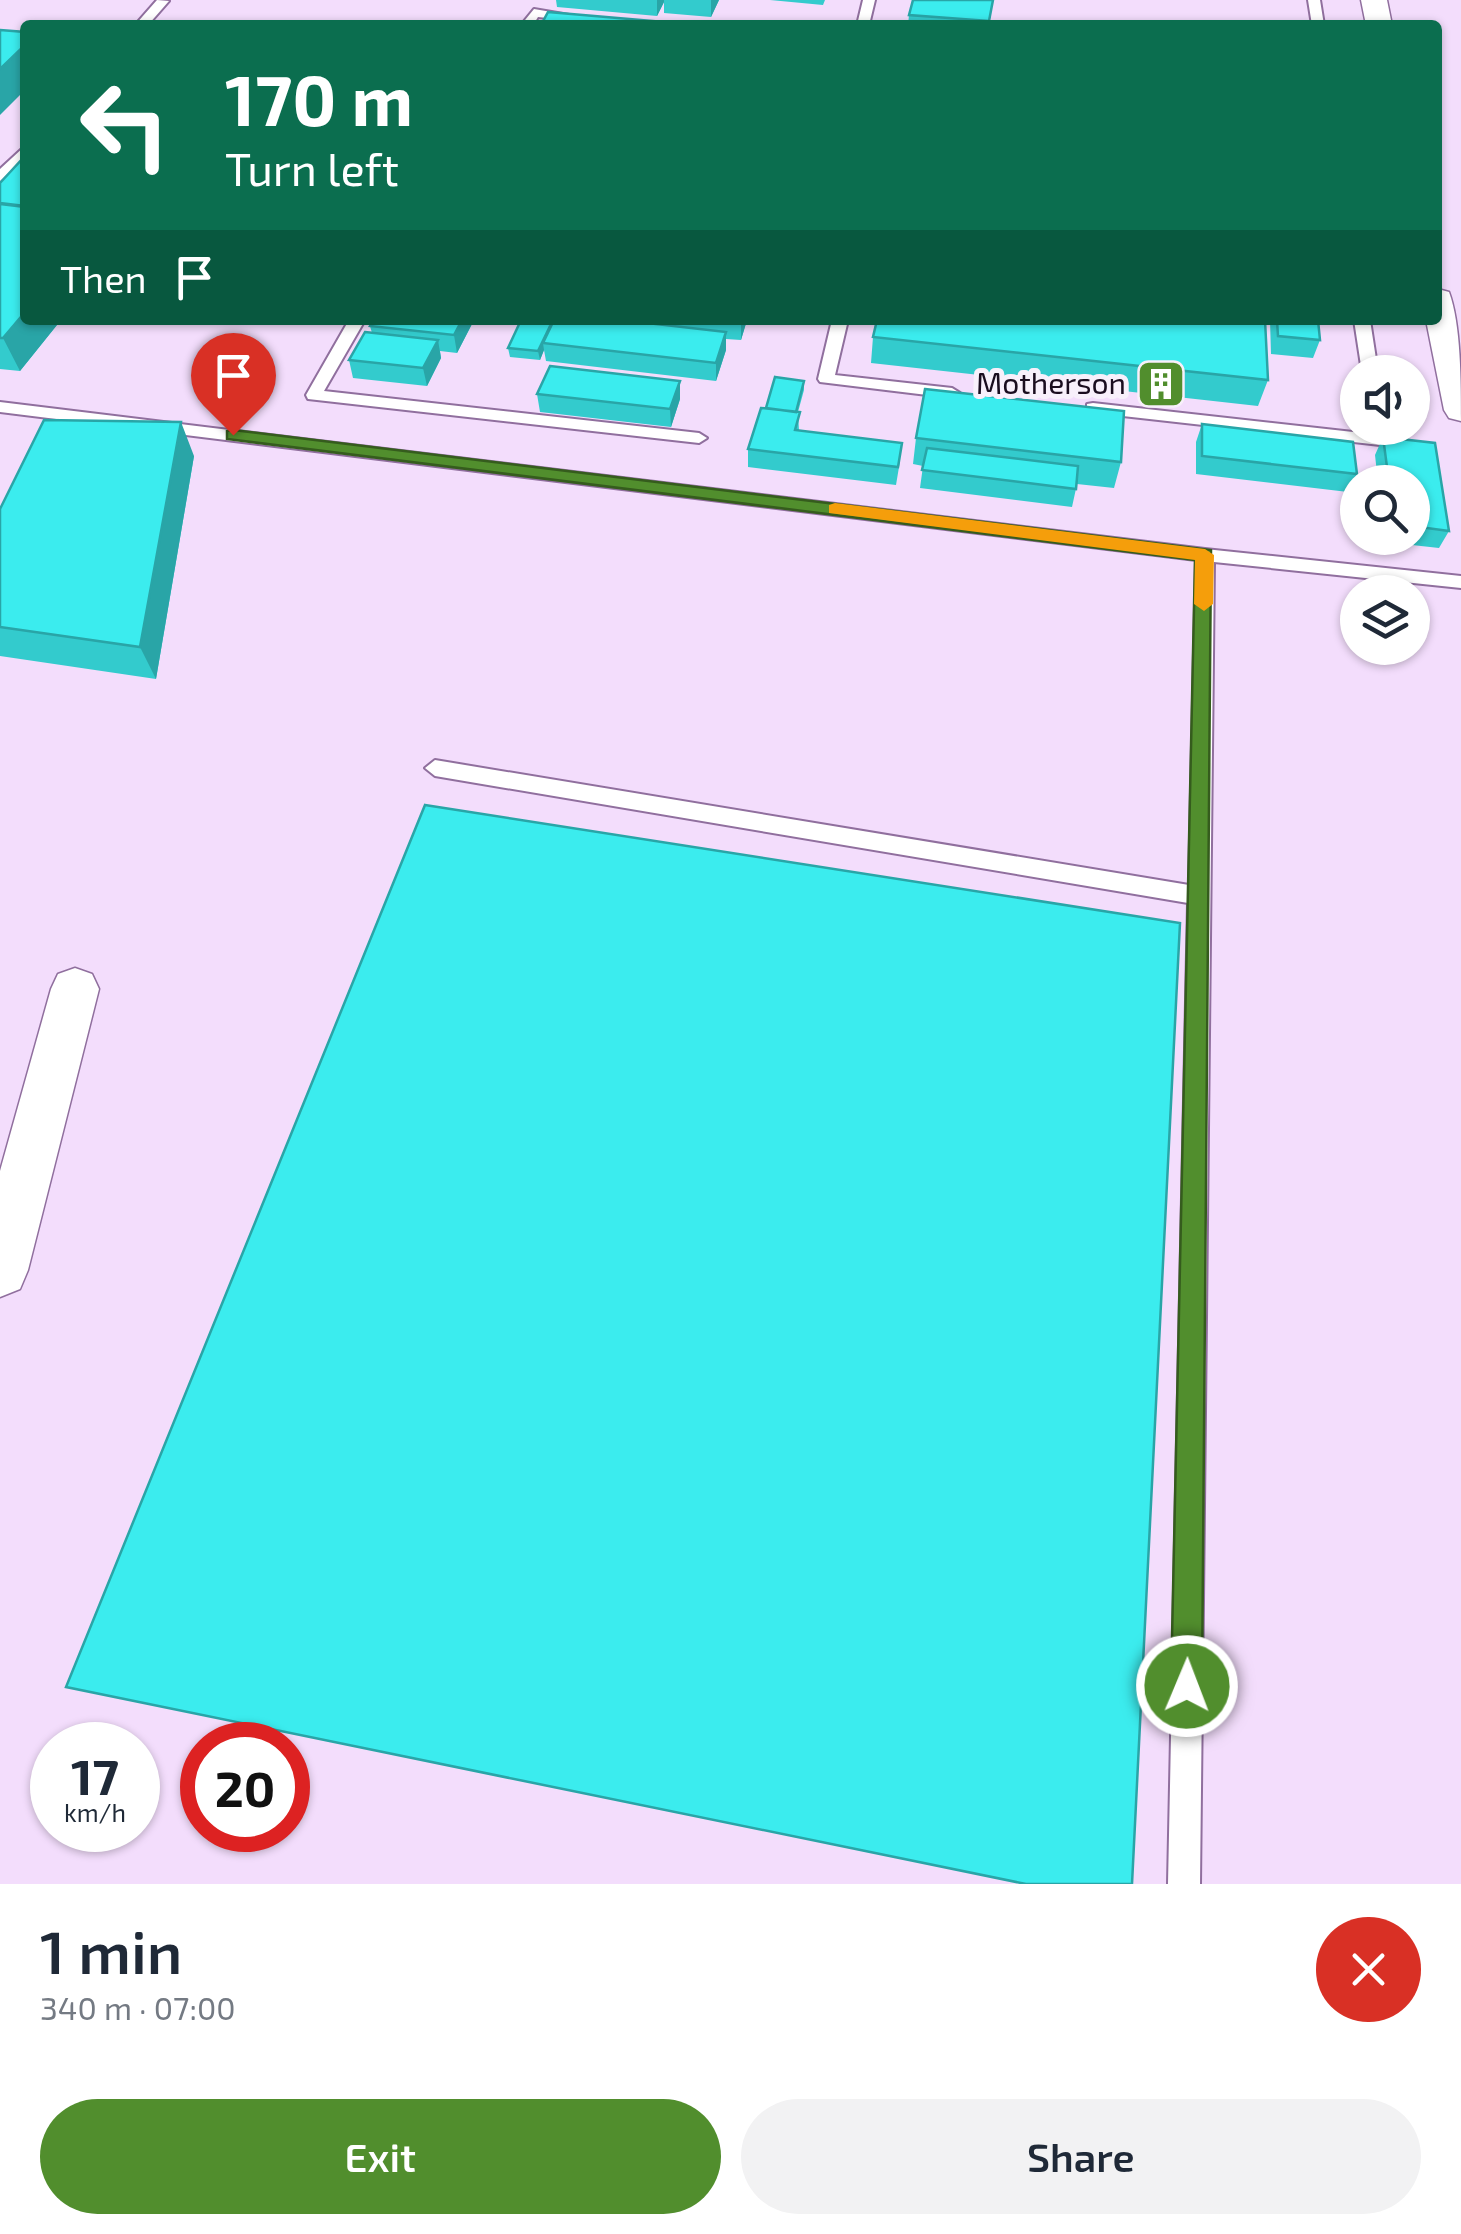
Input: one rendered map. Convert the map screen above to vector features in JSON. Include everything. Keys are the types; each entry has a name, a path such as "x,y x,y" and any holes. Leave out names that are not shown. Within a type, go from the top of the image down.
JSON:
{"street":[{"path":"1442,318 1461,410"},
{"path":"0,1270 75,989"}],"lane":[{"path":"146,20 163,1"},
{"path":"530,20 534,13 588,18"},
{"path":"0,178 20,156"},
{"path":"354,325 314,395 699,438"},
{"path":"839,325 826,378 964,394"},
{"path":"1363,325 1367,355"},
{"path":"0,407 1205,555 1461,582"},
{"path":"1083,407 1340,436"},
{"path":"1184,1884 1205,555"},
{"path":"436,768 1199,896"}],"building":[{"path":"913,0 993,0 989,20 909,15"},
{"path":"548,12 641,20 544,20"},
{"path":"0,30 20,32 20,50 0,69"},
{"path":"20,161 20,205 0,203 0,183"},
{"path":"0,204 20,206 20,318 0,338"},
{"path":"370,325 459,325 454,335"},
{"path":"519,325 551,325 538,351 508,348"},
{"path":"552,325 665,325 726,332 716,363 543,343"},
{"path":"876,325 1265,325 1268,380 873,337"},
{"path":"1277,325 1318,325 1320,340 1278,336"},
{"path":"365,332 438,340 423,368 349,360"},
{"path":"550,366 680,381 670,409 537,394"},
{"path":"775,377 804,381 796,412 766,408"},
{"path":"925,389 1124,411 1121,462 916,438"},
{"path":"761,408 800,412 795,430 902,443 898,467 748,449"},
{"path":"44,420 181,422 140,647 0,627 0,509"},
{"path":"1202,424 1340,440 1340,445 1353,445 1356,465 1340,465 1340,472 1202,456"},
{"path":"1435,443 1449,531 1430,528 1430,465 1387,465 1384,445"},
{"path":"927,448 1078,466 1076,489 922,470"},
{"path":"425,805 1180,923 1132,1884 1026,1884 310,1737 310,1722 237,1722 66,1687"}],"slow traffic":[{"path":"835,509 1205,555 1204,604"}],"place":[{"name":"Motherson","path":"1161,384"}],"route":[{"path":"233,435 1205,555 1187,1686"}]}
